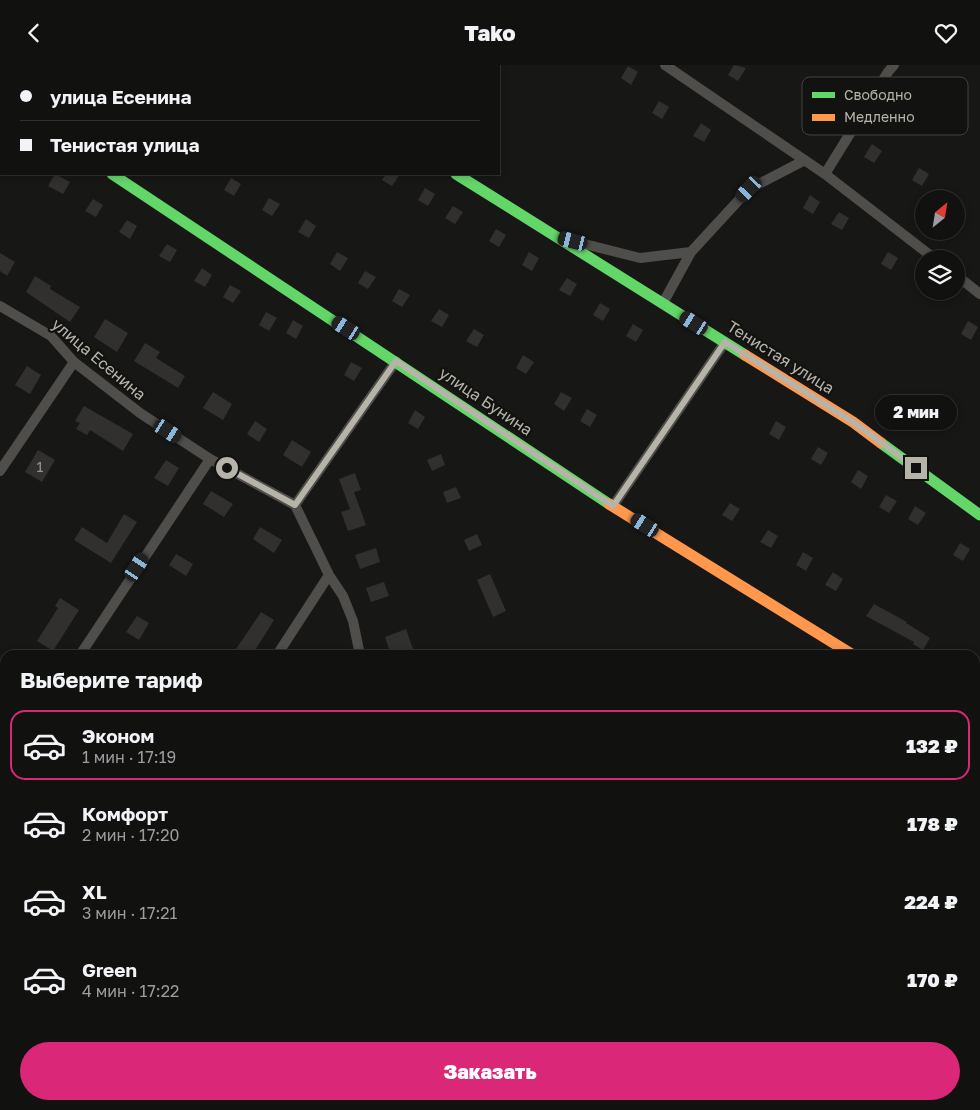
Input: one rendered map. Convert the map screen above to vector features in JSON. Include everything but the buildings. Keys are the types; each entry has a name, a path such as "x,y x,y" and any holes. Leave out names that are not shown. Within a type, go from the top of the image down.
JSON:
{"street":[{"path":"665,65 825,173 923,250"},
{"path":"885,77 894,65"},
{"path":"825,173 849,135"},
{"path":"663,303 691,252 749,189 805,160"},
{"name":"улица Бунина","path":"114,175 613,506 840,650"},
{"name":"Тенистая улица","path":"458,175 853,422 980,515"},
{"path":"557,237 640,258 691,252"},
{"path":"965,282 980,294"},
{"name":"улица Есенина","path":"0,305 51,336 74,362 140,413 210,459 295,505"},
{"path":"613,506 725,342"},
{"path":"359,650 353,621 343,596 328,575 295,505 396,361"},
{"path":"0,471 74,362"},
{"path":"83,650 210,459"},
{"path":"280,650 328,575"}],"traffic: fast":[{"path":"114,175 609,504"},
{"path":"458,175 745,355"},
{"path":"881,443 980,515"}],"traffic: slow":[{"path":"745,355 853,422 881,443"},
{"path":"609,504 845,650"}],"route":[{"path":"227,468 295,505 396,361 613,506 725,342 853,422 916,468"}]}
